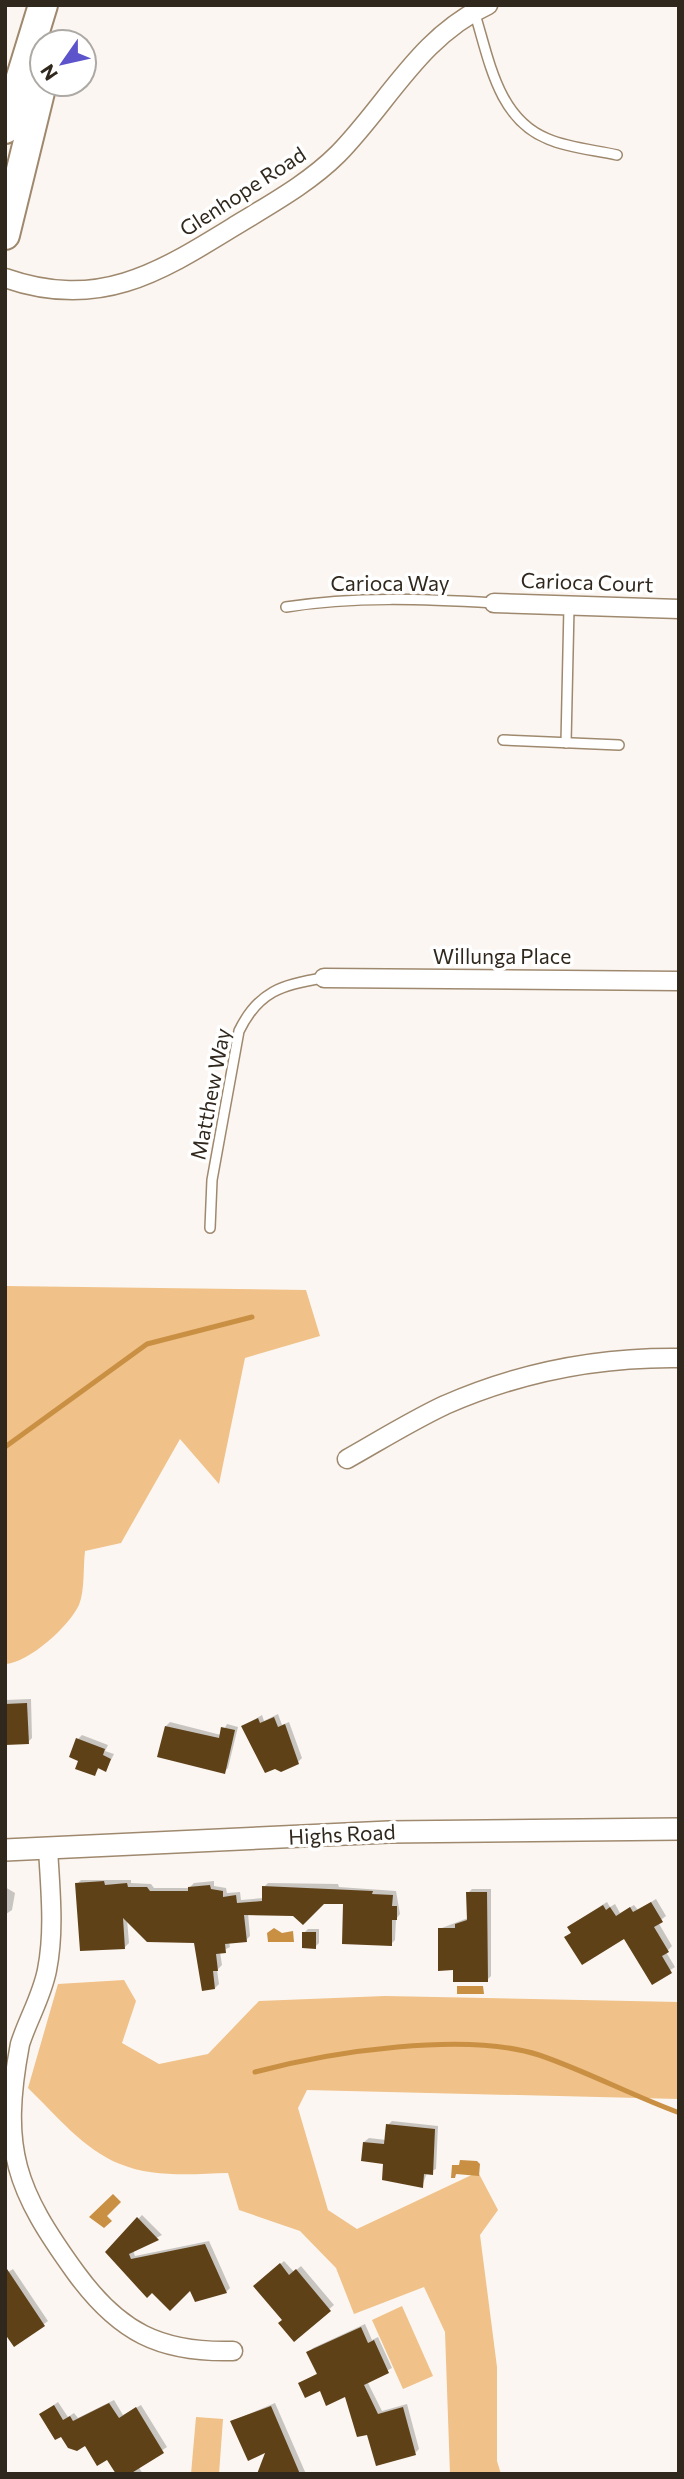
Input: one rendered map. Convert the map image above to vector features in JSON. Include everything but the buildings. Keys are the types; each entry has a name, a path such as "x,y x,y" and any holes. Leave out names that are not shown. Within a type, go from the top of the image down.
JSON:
{"main road":[{"path":"5,129 43,5"},
{"path":"54,28 60,5"},
{"path":"5,235 39,98"}],"street":[{"name":"Glenhope Road","path":"5,278 51,289 78,291 107,288 161,270 314,175 357,133 424,50 447,29 481,8"},
{"name":"Carioca Court","path":"494,603 679,609"},
{"name":"Willunga Place","path":"324,978 679,981"},
{"path":"347,1459 443,1406 526,1376 590,1363 679,1359"},
{"name":"Highs Road","path":"5,1850 389,1832 679,1829"},
{"path":"48,1848 51,1942 48,1969 42,1992 21,2042 8,2099 9,2157 17,2185 31,2211 87,2289 116,2320 139,2333 197,2352 233,2351"}],"lane":[{"path":"481,8 503,99 514,117 548,139 617,155"},
{"name":"Carioca Way","path":"286,607 319,602 385,599 494,603"},
{"path":"566,743 569,607"},
{"path":"503,740 619,745"},
{"name":"Matthew Way","path":"210,1228 215,1159 239,1031 260,999 280,988 324,978"}],"shaded area":[{"path":"5,1286 306,1290 320,1336 245,1358 219,1484 180,1439 121,1543 85,1551 79,1605 67,1623 36,1650 15,1662 5,1664"},
{"path":"274,1928 282,1933 293,1931 294,1942 268,1942 267,1933"},
{"path":"124,1980 136,2001 122,2043 159,2064 208,2054 259,2001 385,1996 679,2002 679,2099 307,2090 298,2108 328,2210 357,2229 478,2172 498,2210 480,2235 497,2367 497,2461 501,2474 450,2474 445,2332 424,2287 354,2314 336,2268 300,2231 239,2210 228,2173 160,2173 120,2164 82,2141 28,2088 58,1984"},
{"path":"457,1986 483,1986 484,1994 457,1994"},
{"path":"460,2160 477,2161 480,2164 479,2176 456,2174 455,2178 451,2178 452,2165 459,2165"},
{"path":"113,2194 121,2202 107,2216 112,2221 104,2228 89,2217"},
{"path":"402,2306 433,2376 403,2389 372,2320"},
{"path":"196,2417 223,2419 219,2474 191,2474"}],"waterway":[{"path":"5,1447 147,1344 252,1317"},
{"path":"255,2072 321,2058 397,2047 474,2045 509,2048 539,2055 574,2068 677,2112"}]}
